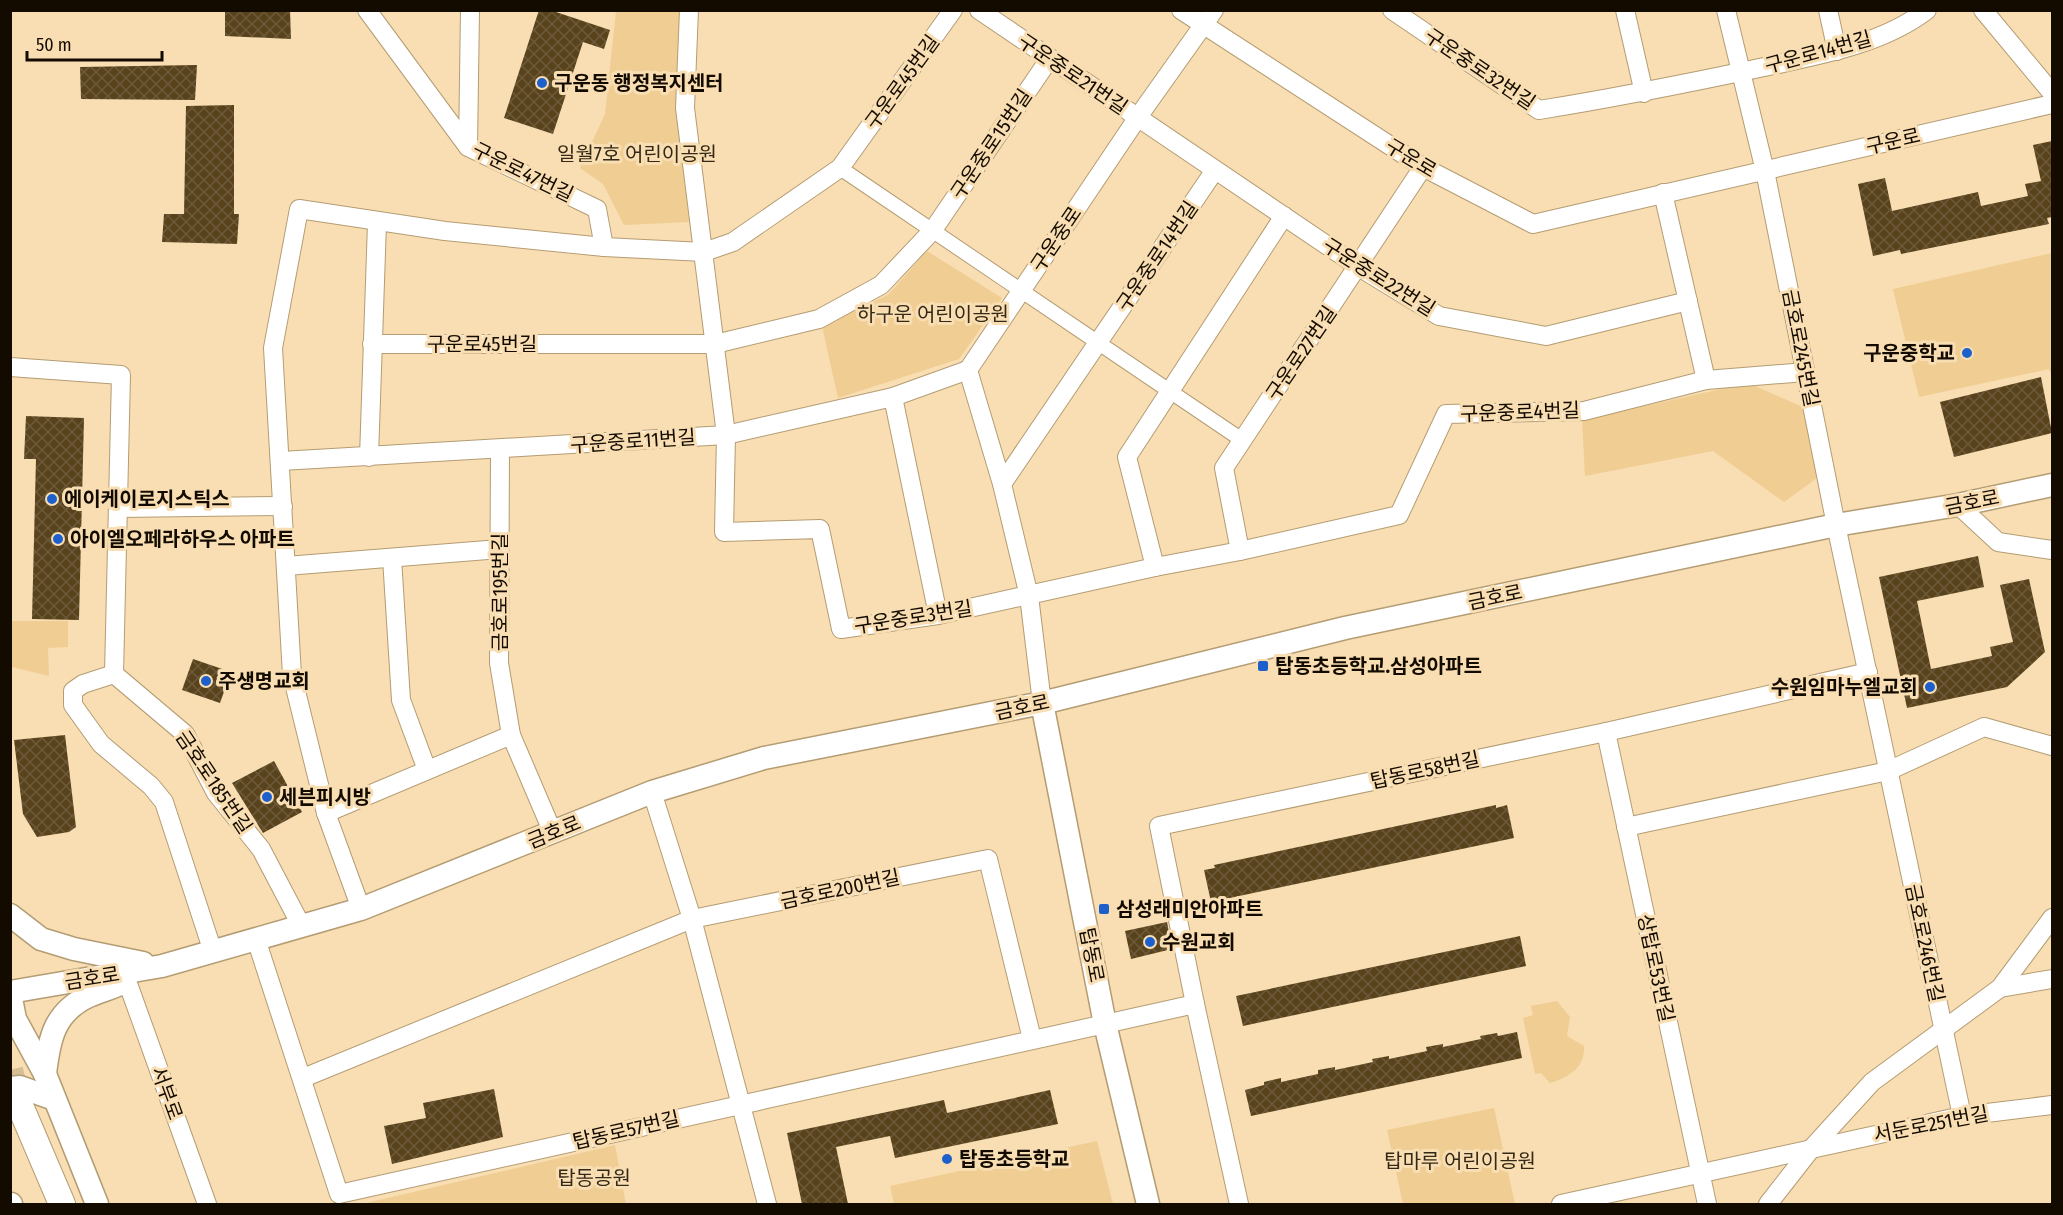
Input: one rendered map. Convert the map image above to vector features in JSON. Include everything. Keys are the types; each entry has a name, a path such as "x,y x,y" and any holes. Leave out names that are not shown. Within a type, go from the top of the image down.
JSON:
{"main road":[{"path":"14,1094 62,1204"},
{"path":"10,1126 43,1204"}],"street":[{"name":"구운로47번길","path":"367,10 468,147 597,209 604,247"},
{"path":"468,147 470,10"},
{"path":"689,10 685,108 726,435"},
{"name":"구운로45번길","path":"361,909 326,813 292,675 273,348 299,209 377,223 604,247 704,252 733,242 840,168 953,10"},
{"name":"구운중로21번길","path":"979,10 1138,117"},
{"name":"구운로","path":"1181,10 1209,18 1423,167 1533,224 2052,104"},
{"name":"구운중로32번길","path":"1392,10 1539,110 1644,93 1740,72"},
{"path":"1625,10 1644,93"},
{"name":"구운로14번길","path":"1726,10 1765,171"},
{"path":"1828,10 1837,51"},
{"name":"구운로14번길","path":"1740,72 1837,51 1909,24 1927,10"},
{"path":"1983,10 2052,93"},
{"name":"구운중로","path":"968,369 1138,117 1209,18"},
{"name":"구운중로15번길","path":"933,230 1050,58"},
{"name":"구운중로22번길","path":"1138,117 1359,267 1439,316 1546,336 1688,302"},
{"name":"구운로27번길","path":"1240,551 1224,468 1423,167"},
{"path":"840,168 1242,440"},
{"name":"구운중로14번길","path":"1098,342 1215,170"},
{"name":"금호로245번길","path":"1765,171 1836,525"},
{"path":"1663,193 1706,380"},
{"path":"1155,567 1127,457 1284,216"},
{"path":"369,457 377,223"},
{"name":"구운로45번길","path":"372,344 715,344 819,319 881,285 933,230"},
{"path":"1002,484 1098,342"},
{"path":"10,367 121,375 114,674 84,684 73,691 73,705 101,744 151,786 164,802 213,952"},
{"path":"968,369 1002,484 1029,596 1042,703"},
{"name":"구운중로11번길","path":"281,461 726,435 893,397 968,369"},
{"name":"구운중로4번길","path":"1029,596 1399,514 1446,414 1584,411 1706,380 1806,372"},
{"path":"893,397 938,615"},
{"name":"구운중로3번길","path":"726,435 723,532 820,529 841,629 938,615 1029,596"},
{"name":"금호로195번길","path":"500,449 499,663 511,735 553,833"},
{"name":"금호로","path":"10,992 162,966 361,909 652,792 764,758 1042,703 1345,628 1836,525 1958,506 2052,485"},
{"path":"1958,506 1998,542 2052,550"},
{"path":"118,508 283,507"},
{"name":"금호로246번길","path":"1836,525 1962,1116"},
{"path":"286,566 500,549"},
{"path":"392,558 401,700 427,770"},
{"name":"탑동로58번길","path":"1239,1204 1159,826 1606,732 1868,672"},
{"name":"금호로185번길","path":"114,674 185,734 216,793 261,849 302,927"},
{"name":"탑동로","path":"1042,703 1105,1024 1148,1204"},
{"path":"1626,827 1888,771 1984,727 2052,746"},
{"name":"상탑로53번길","path":"1606,732 1707,1204"},
{"path":"326,813 511,735"},
{"path":"652,792 692,919 738,1104 767,1204"},
{"name":"금호로200번길","path":"303,1078 692,919 988,859 1032,1038"},
{"path":"10,915 41,939 107,957 162,966"},
{"path":"2000,988 2052,918"},
{"name":"탑동로57번길","path":"256,939 339,1194 1032,1038 1105,1024"},
{"path":"45,1074 48,1045 57,1021 87,997 162,966"},
{"path":"2000,988 2052,979"},
{"name":"서부로","path":"127,981 207,1204"},
{"name":"서둔로251번길","path":"1811,1149 1872,1082 2000,988"},
{"path":"10,992 15,1019 45,1074 97,1204"},
{"path":"1105,1024 1195,1004"},
{"path":"14,1094 20,1087 54,1099"},
{"name":"서둔로251번길","path":"1561,1204 1962,1116 2052,1105"},
{"path":"1768,1204 1811,1149"}],"green space":[{"name":"일월7호 어린이공원","path":"616,11 681,11 677,109 689,222 624,225 603,184 580,168 605,114"},
{"name":"하구운 어린이공원","path":"927,251 1002,298 959,359 838,398 822,326 888,295"},
{"path":"2052,253 2052,376 2049,369 1919,397 1893,289"},
{"path":"1748,383 1805,408 1821,475 1784,502 1713,451 1585,476 1582,420"},
{"path":"10,621 68,621 68,647 48,648 49,676 12,667"},
{"path":"1557,1001 1570,1017 1567,1036 1584,1046 1584,1054 1579,1066 1563,1078 1550,1083 1541,1073 1535,1074 1523,1018 1533,1015 1531,1006"},
{"name":"탑마루 어린이공원","path":"1494,1108 1515,1204 1403,1204 1387,1130"},
{"path":"1097,1141 1113,1204 894,1204 890,1186"},
{"name":"탑동공원","path":"615,1145 626,1204 362,1204"}],"building":[{"path":"225,10 290,10 291,39 225,36"},
{"name":"구운동 행정복지센터","path":"539,10 550,10 610,30 604,49 583,42 553,134 504,118"},
{"path":"197,65 195,100 81,99 80,67"},
{"path":"234,105 234,214 239,214 237,244 162,242 164,214 184,214 186,106"},
{"path":"2052,141 2052,217 2047,218 2049,224 1901,254 1900,250 1873,256 1858,184 1885,178 1892,211 1978,192 1981,206 2028,196 2025,184 2041,181 2033,145"},
{"path":"2041,377 2052,433 1954,457 1940,402"},
{"name":"아이엘오페라하우스 아파트","path":"26,416 84,418 79,620 32,619 36,459 24,459"},
{"path":"1978,556 1984,587 1917,601 1931,669 1992,656 1990,647 2013,642 2000,585 2029,579 2045,652 2007,687 1907,708 1879,577"},
{"name":"주생명교회","path":"193,659 231,672 220,703 182,690"},
{"path":"65,735 76,827 69,832 37,837 23,814 14,740"},
{"name":"세븐피시방","path":"274,761 302,812 263,833 232,783"},
{"path":"1496,805 1496,808 1507,805 1514,838 1211,902 1204,870 1215,868 1214,865"},
{"path":"1167,922 1172,949 1131,959 1125,931"},
{"path":"1520,936 1526,966 1243,1026 1236,996"},
{"path":"1517,1032 1522,1058 1251,1116 1245,1090 1264,1085 1264,1082 1281,1078 1281,1082 1318,1074 1318,1070 1335,1067 1335,1070 1373,1062 1372,1059 1389,1056 1389,1059 1427,1051 1426,1047 1443,1044 1443,1047 1481,1039 1480,1036 1497,1033 1498,1036"},
{"path":"494,1089 503,1137 392,1164 384,1126 426,1118 423,1103"},
{"path":"1050,1090 1058,1124 895,1158 890,1136 836,1147 848,1204 802,1204 787,1133 944,1100 947,1113"}],"tunnel":[{"path":"10,1070 18,1101"}],"place":[{"name":"구운동 행정복지센터","path":"542,83"},
{"name":"구운중학교","path":"1967,353"},
{"name":"에이케이로지스틱스","path":"52,499"},
{"name":"아이엘오페라하우스 아파트","path":"58,539"},
{"name":"탑동초등학교.삼성아파트","path":"1263,666"},
{"name":"주생명교회","path":"206,681"},
{"name":"수원임마누엘교회","path":"1930,687"},
{"name":"세븐피시방","path":"267,797"},
{"name":"삼성래미안아파트","path":"1104,909"},
{"name":"수원교회","path":"1150,942"},
{"name":"탑동초등학교","path":"947,1159"}]}
